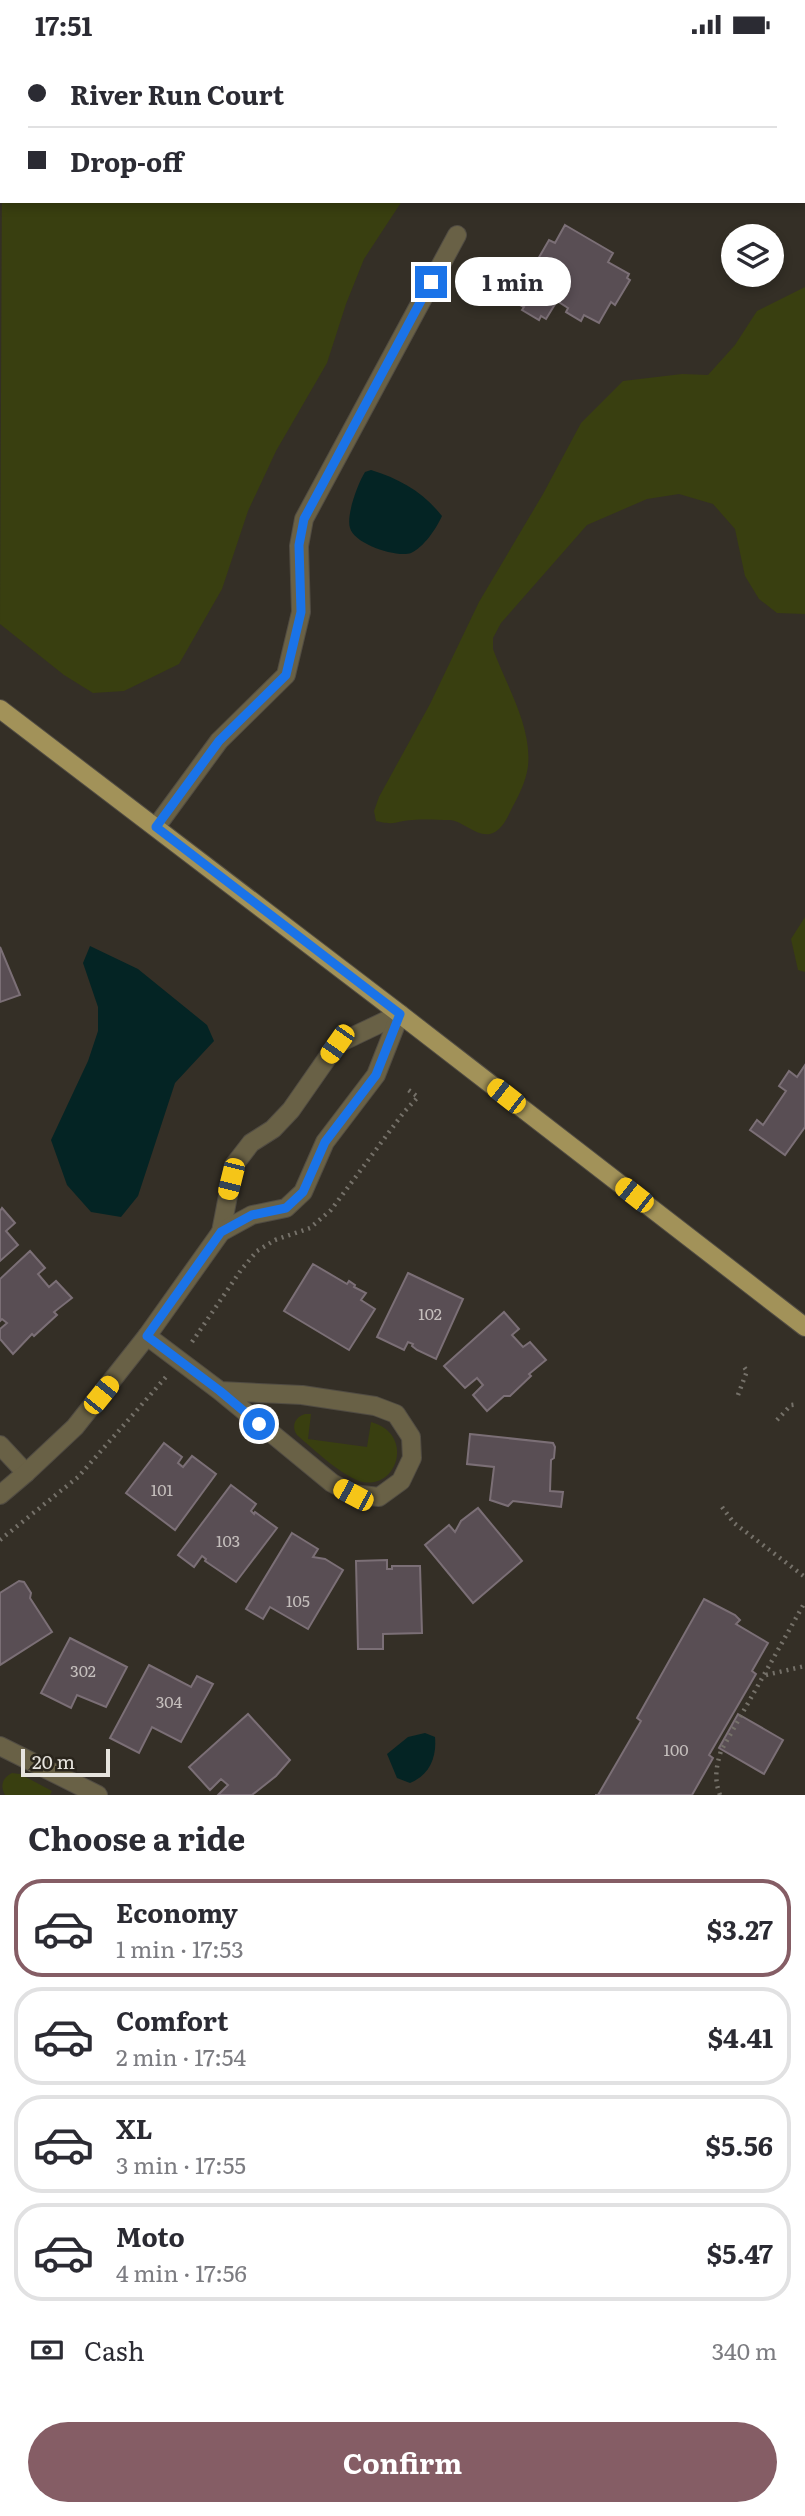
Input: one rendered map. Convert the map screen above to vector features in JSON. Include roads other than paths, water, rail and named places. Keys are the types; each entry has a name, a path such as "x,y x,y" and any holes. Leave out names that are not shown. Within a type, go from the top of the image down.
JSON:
{"main road":[{"path":"0,709 805,1327"}],"street":[{"path":"156,827 219,741 286,675 301,612 299,545 304,519 457,235"},
{"path":"221,1232 252,1215 286,1208 303,1192 325,1142 376,1075 400,1014"},
{"path":"0,1495 75,1427 147,1336 221,1232 234,1165 251,1143 273,1129 291,1110 337,1044 400,1014"},
{"path":"147,1336 220,1391 332,1483 353,1495 379,1497 401,1481 412,1458 411,1437 396,1414 375,1406 302,1395 220,1391"},
{"path":"0,1445 26,1473"},
{"path":"0,1746 98,1795"}],"water":[{"path":"371,470 410,487 442,516 429,537 411,553 387,552 367,544 353,534 350,528 351,507 356,491 365,472"},
{"path":"90,946 138,969 207,1025 214,1041 175,1083 138,1196 121,1217 91,1212 67,1185 51,1140 88,1061 98,1031 98,1007 83,963"},
{"path":"425,1733 435,1737 435,1752 427,1770 410,1783 397,1778 387,1754 408,1737"}]}
